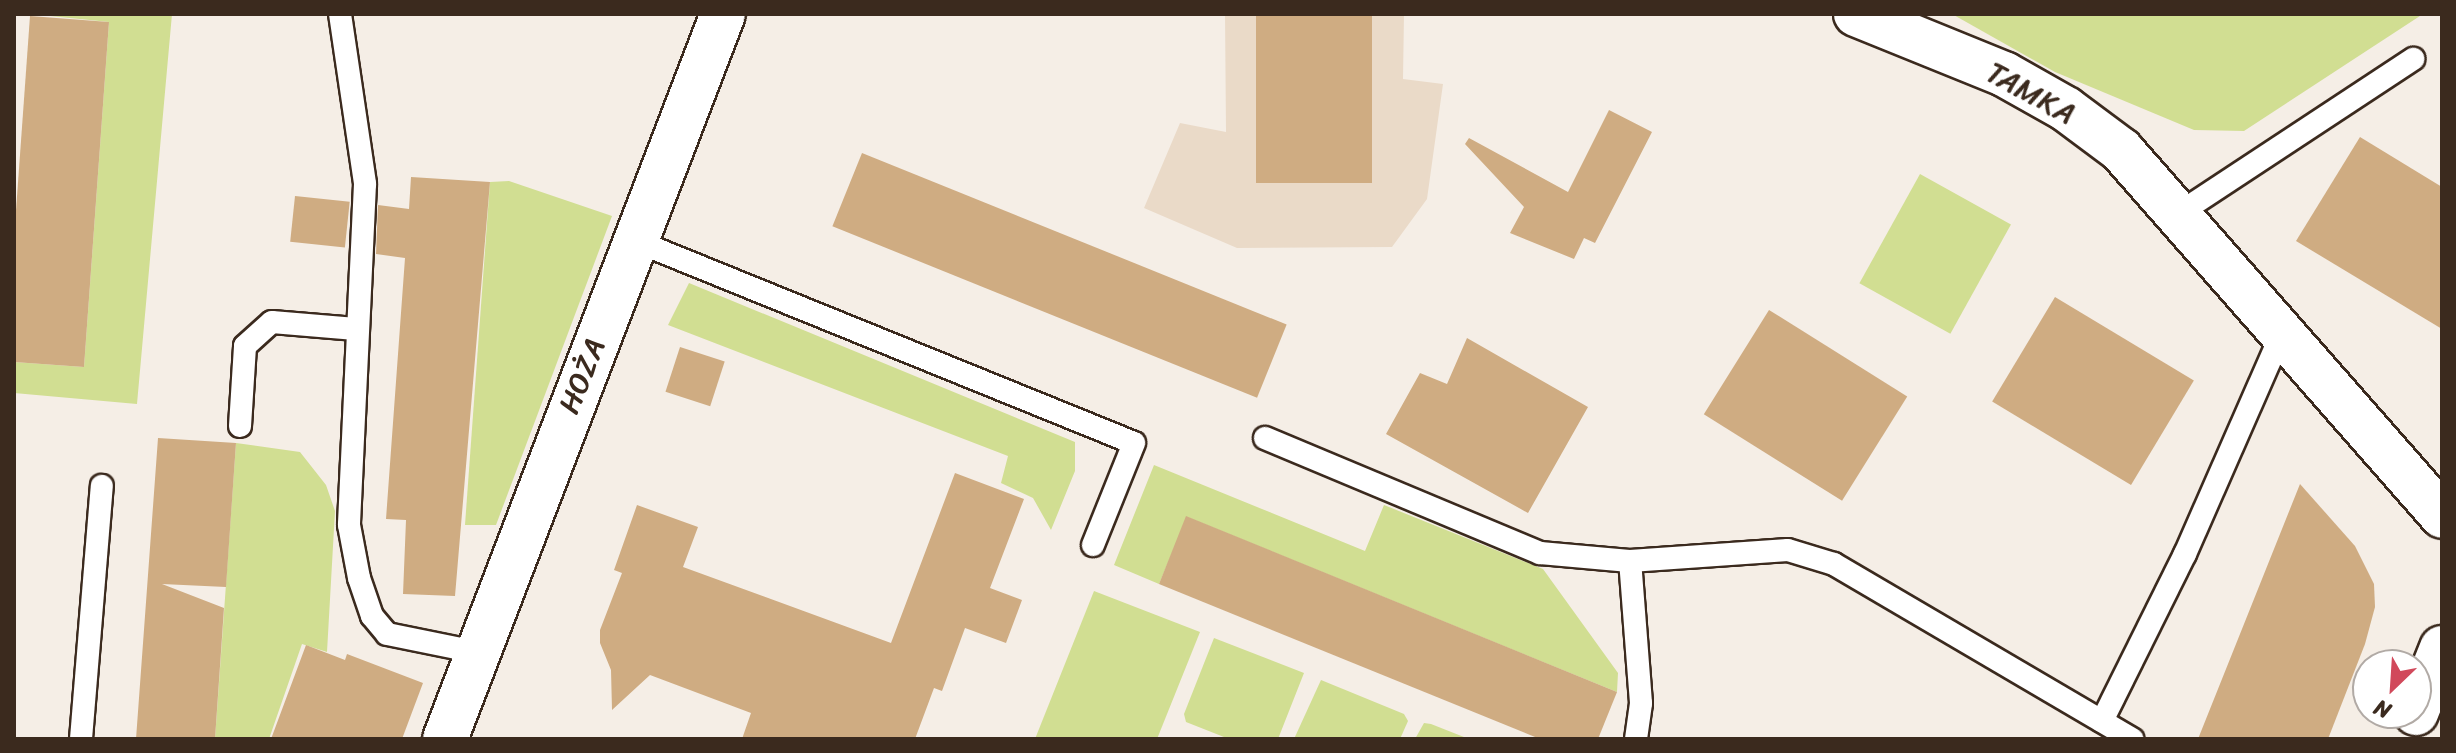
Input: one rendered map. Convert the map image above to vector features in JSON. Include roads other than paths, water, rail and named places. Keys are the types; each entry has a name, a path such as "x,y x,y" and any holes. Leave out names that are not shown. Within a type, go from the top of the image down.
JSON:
{"street":[{"name":"HOŻA","path":"445,739 723,14"},
{"name":"TAMKA","path":"1856,14 2004,74 2066,109 2121,150 2442,516"},
{"path":"2432,673 2442,648"}],"lane":[{"path":"340,14 365,184 349,525 372,616 387,634 476,652"},
{"path":"2178,214 2413,59"},
{"path":"636,241 1134,443 1093,545"},
{"path":"240,426 245,346 272,322 356,329"},
{"path":"2102,721 2185,554 2281,335"},
{"path":"1265,438 1540,553 1585,561 1630,561 1788,550 1834,564 2132,739"},
{"path":"81,739 102,486"},
{"path":"1630,561 1641,703 1636,739"}]}
